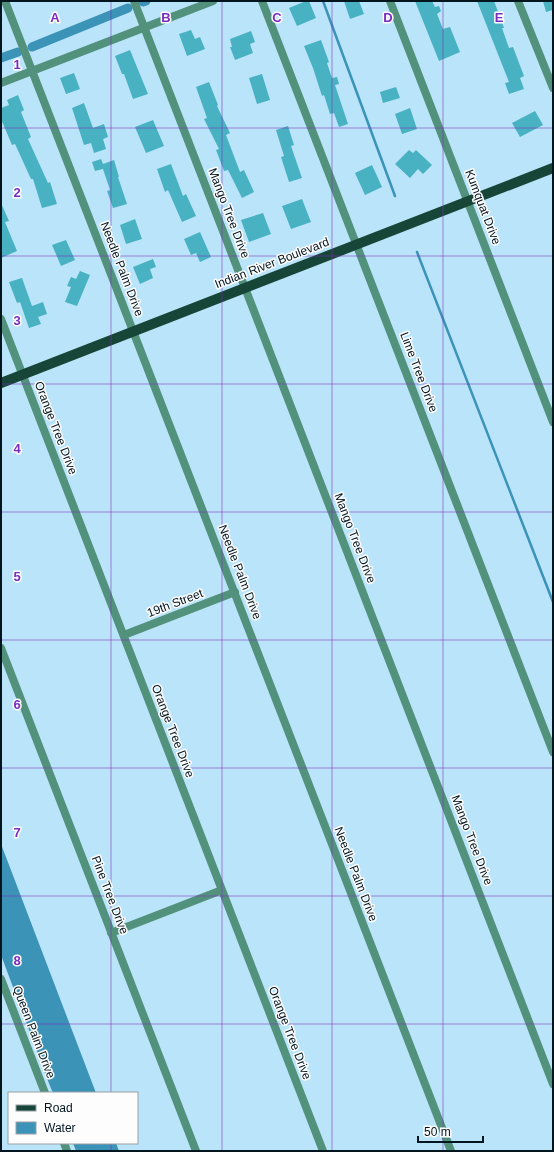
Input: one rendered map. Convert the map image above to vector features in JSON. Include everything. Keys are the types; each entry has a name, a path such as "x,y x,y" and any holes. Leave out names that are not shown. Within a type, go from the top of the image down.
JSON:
{"main road":[{"name":"Indian River Boulevard","path":"1,383 553,168"}],"street":[{"name":"Needle Palm Drive","path":"5,1 451,1151"},
{"name":"Mango Tree Drive","path":"134,1 553,1084"},
{"path":"1,83 213,1"},
{"name":"Lime Tree Drive","path":"262,1 553,752"},
{"name":"Kumquat Drive","path":"390,1 553,422"},
{"path":"518,1 553,88"},
{"name":"Orange Tree Drive","path":"1,319 323,1151"},
{"name":"19th Street","path":"124,635 235,592"},
{"name":"Pine Tree Drive","path":"1,648 196,1151"},
{"path":"111,933 222,890"},
{"name":"Queen Palm Drive","path":"1,979 45,1092"}],"water":[{"path":"1,844 96,1092 53,1092 1,955"},
{"path":"73,1144 116,1144 119,1151 76,1151"}],"building":[{"path":"309,1 316,18 297,26 289,8"},
{"path":"344,1 359,1 364,14 350,19"},
{"path":"415,1 432,1 435,7 439,6 441,11 437,14 443,29 450,27 460,52 439,61"},
{"path":"477,1 494,1 504,28 502,28 509,48 513,47 524,76 520,78 524,89 509,94 505,83 509,82"},
{"path":"543,1 553,1 553,10 546,12"},
{"path":"191,30 195,39 200,37 205,49 187,56 179,34"},
{"path":"251,31 255,42 250,44 253,53 235,60 230,47 232,47 230,39"},
{"path":"321,40 329,62 327,63 332,78 337,77 339,84 335,85 348,124 339,127 334,113 330,114 324,95 322,96 304,46"},
{"path":"130,50 148,94 133,99 124,74 122,74 115,56"},
{"path":"74,73 80,89 66,94 60,78"},
{"path":"262,74 270,100 257,104 249,78"},
{"path":"209,82 218,105 217,106 230,133 226,135 240,172 244,170 254,192 242,198 228,170 224,171 216,150 219,149 204,119 207,118 196,87"},
{"path":"396,87 400,98 383,103 380,92"},
{"path":"18,95 24,110 21,112 31,137 28,139 48,183 50,182 57,204 42,208 33,179 31,179 15,144 12,145 1,119 1,108 9,105 7,100"},
{"path":"84,103 93,128 104,124 108,137 103,139 106,149 94,153 91,143 84,145 72,108"},
{"path":"410,108 417,129 402,134 395,114"},
{"path":"535,111 543,125 520,137 512,123"},
{"path":"153,120 164,146 146,153 135,127"},
{"path":"288,126 294,145 291,146 302,178 289,182 281,157 284,156 276,130"},
{"path":"409,150 413,153 416,150 432,165 423,174 418,169 410,178 395,164"},
{"path":"101,159 103,164 114,160 127,204 113,208 107,191 110,190 103,169 95,171 92,162"},
{"path":"171,164 183,196 186,194 196,216 182,222 168,190 165,192 157,169"},
{"path":"372,165 382,187 365,195 355,173"},
{"path":"302,199 311,222 291,229 282,206"},
{"path":"1,203 9,221 5,222 17,251 1,258"},
{"path":"263,213 271,234 249,242 241,220"},
{"path":"135,219 142,239 126,244 120,225"},
{"path":"200,232 211,257 200,262 196,253 191,255 184,239"},
{"path":"66,240 75,260 61,266 52,245"},
{"path":"153,259 156,267 150,269 153,278 140,284 133,267"},
{"path":"80,271 90,275 77,306 65,302 71,287 67,286 71,277 76,279"},
{"path":"22,278 32,306 43,302 47,314 38,317 41,324 29,328 20,302 17,303 9,282"}],"waterway":[{"path":"323,1 395,196"},
{"path":"32,47 128,8"},
{"path":"1,58 18,52"},
{"path":"417,252 553,602"}]}
